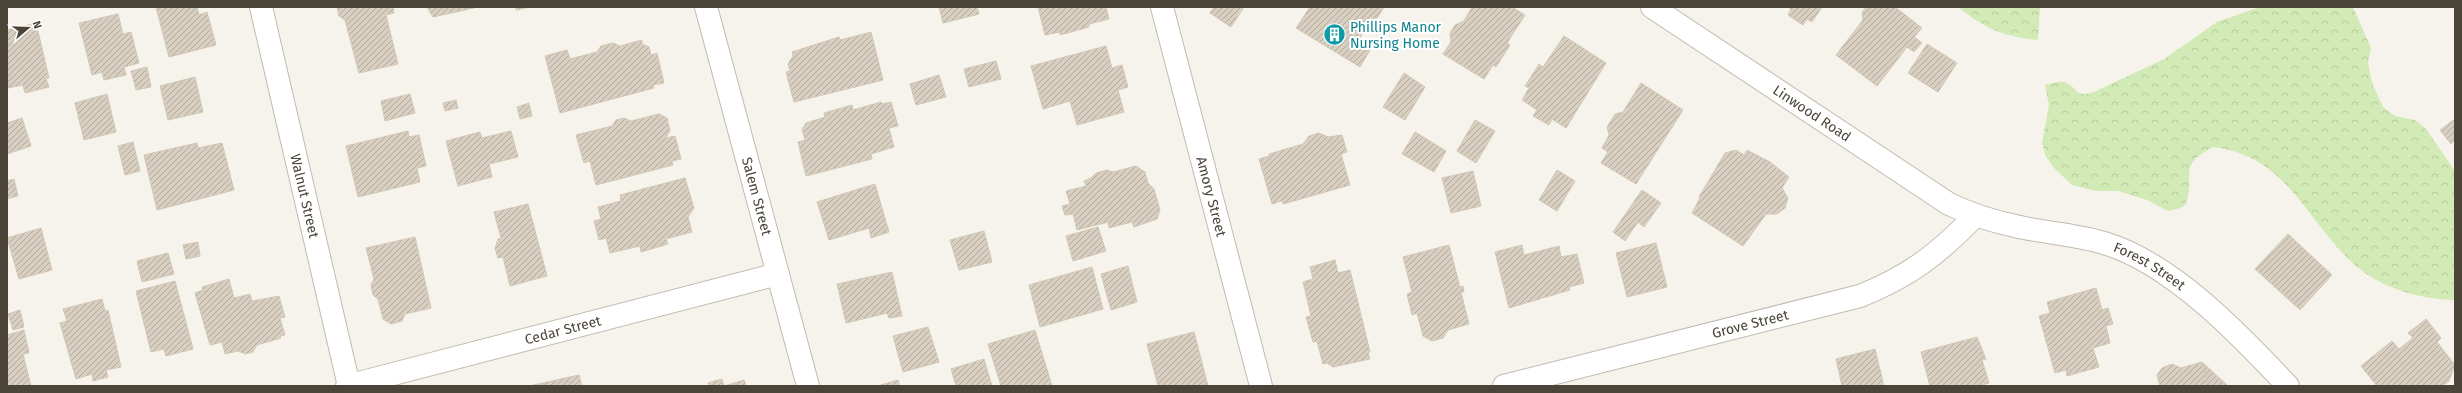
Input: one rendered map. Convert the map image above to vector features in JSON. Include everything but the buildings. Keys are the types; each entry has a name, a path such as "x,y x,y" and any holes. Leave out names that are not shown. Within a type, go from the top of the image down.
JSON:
{"street":[{"name":"Walnut Street","path":"261,7 348,386"},
{"name":"Salem Street","path":"706,7 808,386"},
{"name":"Amory Street","path":"1162,7 1261,386"},
{"name":"Linwood Road","path":"1652,7 1775,87 1930,194 1975,216"},
{"name":"Grove Street","path":"1504,386 1860,296 1894,281 1927,262 1951,241 1975,216"},
{"name":"Forest Street","path":"1975,216 2016,226 2087,239 2129,251 2161,272 2206,306 2236,333 2288,386"},
{"name":"Cedar Street","path":"348,386 778,274"}],"green space":[{"path":"1958,7 2040,7 2038,40 1995,31 1968,15"},
{"path":"2260,7 2353,7 2371,48 2368,62 2372,83 2383,107 2395,116 2415,120 2426,129 2455,171 2455,300 2418,296 2393,288 2371,277 2361,270 2342,252 2280,179 2262,164 2240,153 2213,147 2202,154 2195,160 2189,171 2189,193 2186,204 2181,208 2168,211 2147,200 2118,191 2095,191 2072,185 2055,169 2046,157 2042,143 2049,105 2045,85 2055,82 2063,82 2070,85 2078,93 2086,94 2094,92 2164,59 2217,22"}],"place":[{"name":"Phillips Manor Nursing Home","path":"1334,35"}]}
